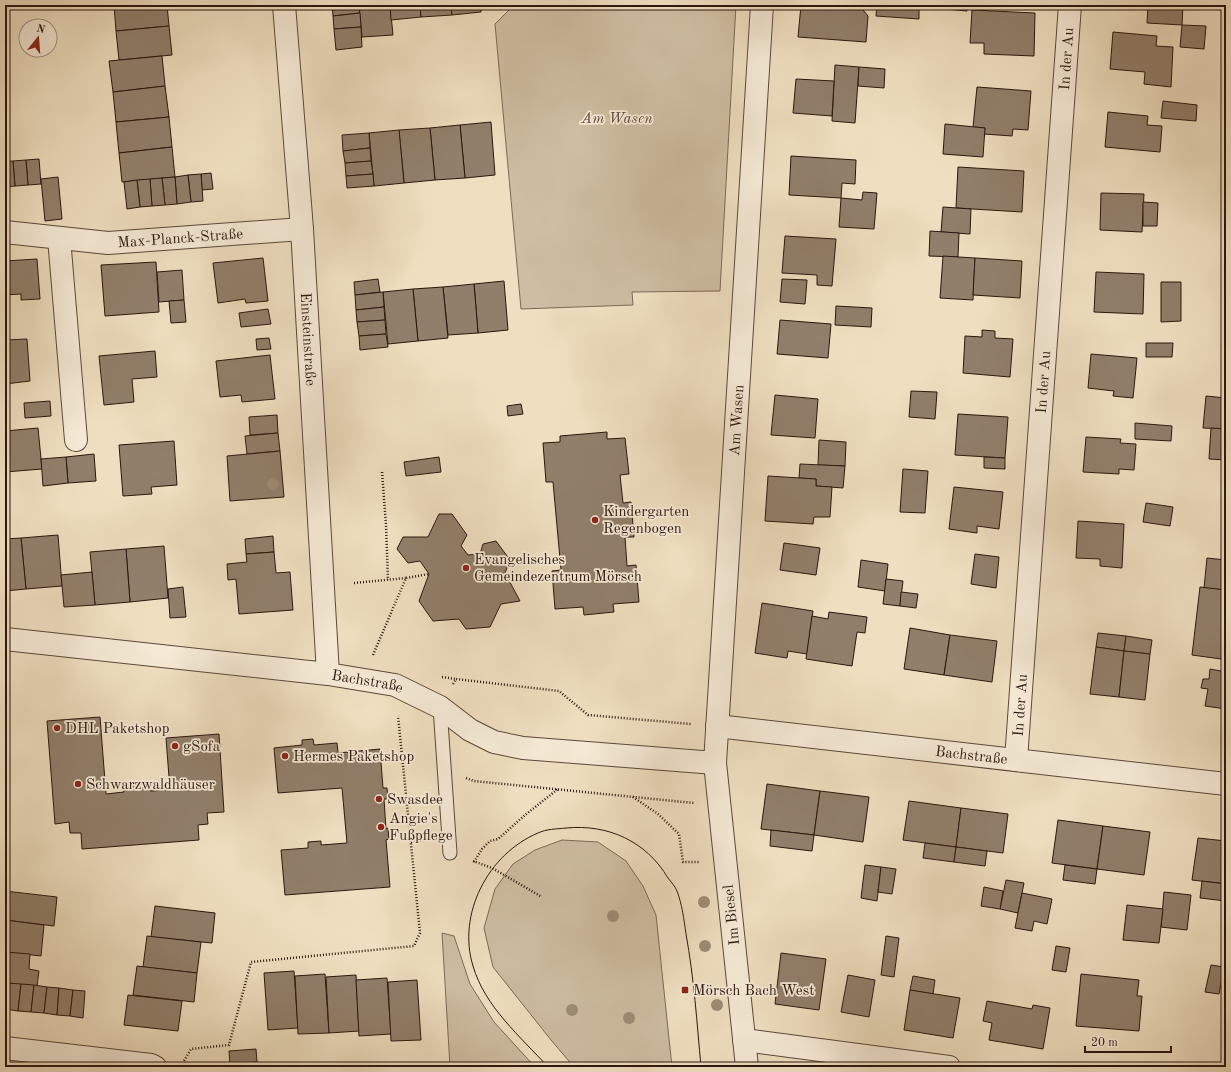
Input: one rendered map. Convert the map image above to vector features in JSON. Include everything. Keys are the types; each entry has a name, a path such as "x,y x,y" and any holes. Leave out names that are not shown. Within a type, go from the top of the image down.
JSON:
{"street":[{"name":"Einsteinstraße","path":"284,5 302,229 328,674"},
{"name":"Am Wasen","path":"715,763 762,5"},
{"name":"In der Au","path":"1016,760 1070,5"},
{"name":"Max-Planck-Straße","path":"5,232 108,243 302,229"},
{"path":"59,238 76,440"},
{"name":"Bachstraße","path":"5,639 328,674 396,685 440,707 470,730 494,742 523,748 715,763"},
{"name":"Bachstraße","path":"717,726 1226,784"},
{"name":"Im Biesel","path":"715,763 747,1067"},
{"path":"744,1040 949,1067"},
{"path":"5,1048 151,1065 155,1067"}],"lane":[{"path":"440,707 450,853"}],"path":[{"path":"382,472 388,580"},
{"path":"354,583 406,578 429,574"},
{"path":"372,658 406,578"},
{"path":"440,707 456,679 559,691 588,715 717,726"},
{"path":"181,1067 191,1049 229,1045 251,962 414,946 420,933 396,685"},
{"path":"445,772 474,781 719,806"},
{"path":"474,862 482,850 490,842 498,839 558,789"},
{"path":"633,797 658,814 679,834 683,862 702,862"},
{"path":"450,853 492,868 542,897"}],"green space":[{"name":"Am Wasen","path":"514,5 736,5 720,291 632,292 633,305 521,309 495,24"},
{"path":"562,840 598,842 626,861 643,886 656,915 672,1067 574,1067 493,967 484,928 495,889 513,864 535,850"},
{"path":"442,933 454,936 470,984 494,1022 535,1067 450,1067"}],"building":[{"path":"114,5 167,5 169,26 116,31"},
{"path":"332,5 359,5 360,13 333,16"},
{"path":"359,5 390,5 393,35 362,37"},
{"path":"390,5 420,5 421,17 391,20"},
{"path":"420,5 451,5 452,15 421,17"},
{"path":"451,5 481,5 481,12 452,15"},
{"path":"801,5 859,5 868,16 866,42 798,37"},
{"path":"877,5 919,5 919,19 876,16"},
{"path":"934,5 968,5 967,11 934,8"},
{"path":"1148,5 1183,5 1182,25 1147,23"},
{"path":"972,10 1035,13 1034,56 984,54 984,43 970,43"},
{"path":"360,13 361,27 334,29 333,16"},
{"path":"1182,25 1206,26 1204,49 1180,47"},
{"path":"169,26 172,55 119,60 116,31"},
{"path":"361,27 362,47 336,50 334,29"},
{"path":"1113,32 1157,36 1156,46 1173,47 1171,87 1144,84 1145,72 1110,69"},
{"path":"162,56 165,86 113,92 109,61"},
{"path":"835,65 859,67 855,123 832,121"},
{"path":"859,67 885,69 884,88 858,86"},
{"path":"796,79 834,81 832,116 793,113"},
{"path":"165,86 169,117 116,122 113,92"},
{"path":"977,87 1031,91 1028,130 1013,129 1012,136 984,134 985,128 973,127"},
{"path":"1163,101 1197,105 1196,121 1161,118"},
{"path":"1108,112 1148,116 1147,125 1162,126 1160,152 1105,147"},
{"path":"169,117 172,147 119,153 116,122"},
{"path":"491,122 495,175 465,178 460,125"},
{"path":"945,124 985,128 983,157 943,154"},
{"path":"460,125 465,178 435,180 430,128"},
{"path":"430,128 435,180 404,183 399,130"},
{"path":"399,130 404,183 374,186 369,133"},
{"path":"369,133 370,148 343,151 342,135"},
{"path":"172,147 175,177 122,182 119,153"},
{"path":"370,148 371,161 345,163 343,151"},
{"path":"791,156 856,160 855,184 842,183 841,198 789,195"},
{"path":"39,159 41,184 28,185 26,160"},
{"path":"26,160 28,185 15,186 13,161"},
{"path":"5,161 13,161 15,186 5,187"},
{"path":"371,161 373,174 346,176 345,163"},
{"path":"958,167 1024,171 1022,212 956,208"},
{"path":"211,173 213,189 202,190 201,174"},
{"path":"201,174 203,201 191,202 188,175"},
{"path":"373,174 374,186 347,188 346,176"},
{"path":"188,175 191,202 177,204 175,177"},
{"path":"58,177 62,219 45,221 41,179"},
{"path":"175,177 177,204 165,205 162,178"},
{"path":"162,178 165,205 152,206 150,179"},
{"path":"150,179 152,206 140,207 137,180"},
{"path":"137,180 140,207 127,209 124,182"},
{"path":"863,192 877,193 874,229 839,227 841,198 862,200"},
{"path":"1101,193 1144,194 1142,232 1100,230"},
{"path":"1143,202 1158,203 1157,226 1143,226"},
{"path":"943,207 971,209 970,234 941,232"},
{"path":"930,231 959,233 958,257 929,256"},
{"path":"785,236 836,239 832,286 817,285 817,275 782,273"},
{"path":"943,256 975,258 973,300 940,298"},
{"path":"263,258 268,301 246,303 245,299 218,303 213,263"},
{"path":"975,258 1022,261 1020,298 973,295"},
{"path":"37,259 40,299 21,300 21,294 5,295 5,261"},
{"path":"156,262 159,312 105,316 101,265"},
{"path":"182,270 184,300 159,302 157,272"},
{"path":"1096,272 1144,274 1143,314 1094,312"},
{"path":"378,279 380,292 355,295 354,282"},
{"path":"782,279 807,280 805,304 780,302"},
{"path":"504,281 508,330 478,333 474,284"},
{"path":"1161,282 1181,282 1181,321 1161,322"},
{"path":"474,284 478,333 448,335 443,287"},
{"path":"443,287 448,338 418,341 413,289"},
{"path":"413,289 418,341 388,344 383,292"},
{"path":"383,292 384,307 356,310 355,295"},
{"path":"184,300 186,322 171,323 169,301"},
{"path":"836,306 872,308 871,327 835,325"},
{"path":"384,307 385,320 357,322 356,310"},
{"path":"268,309 271,324 241,327 239,313"},
{"path":"385,320 386,334 359,336 357,322"},
{"path":"780,320 831,324 828,358 777,354"},
{"path":"982,330 995,331 995,338 1013,339 1010,377 963,373 965,336 982,337"},
{"path":"386,334 388,347 360,350 359,336"},
{"path":"269,338 271,349 257,350 256,339"},
{"path":"27,339 30,381 5,384 5,340"},
{"path":"1146,343 1173,343 1172,357 1146,357"},
{"path":"155,351 157,377 132,379 134,402 104,405 99,356"},
{"path":"1091,354 1137,358 1133,398 1113,396 1114,391 1088,388"},
{"path":"270,355 275,399 242,402 241,395 220,397 216,361"},
{"path":"911,391 937,392 935,419 909,417"},
{"path":"775,395 818,399 815,438 771,435"},
{"path":"1206,396 1226,398 1226,429 1203,428"},
{"path":"50,401 51,416 25,418 24,403"},
{"path":"521,404 523,414 508,416 507,406"},
{"path":"958,414 1008,417 1005,458 955,455"},
{"path":"277,415 278,433 250,435 249,417"},
{"path":"1135,423 1172,426 1171,441 1135,439"},
{"path":"38,428 42,469 5,472 5,431"},
{"path":"1211,428 1226,429 1226,460 1209,459"},
{"name":"Kindergarten Regenbogen","path":"607,432 607,439 625,438 629,474 620,475 623,503 631,502 634,537 625,537 627,566 636,565 639,602 613,604 614,612 584,615 583,607 555,609 552,571 561,570 553,482 546,482 543,443 560,442 560,436"},
{"path":"278,433 280,451 247,454 245,436"},
{"path":"1086,437 1121,439 1120,443 1136,444 1134,470 1119,469 1119,474 1083,472"},
{"path":"819,440 846,442 845,466 818,465"},
{"path":"174,441 177,485 151,487 152,494 123,496 119,445"},
{"path":"280,451 284,497 230,501 227,456"},
{"path":"94,454 96,481 68,483 66,457"},
{"path":"66,457 68,483 43,486 41,459"},
{"path":"439,457 441,472 406,476 404,462"},
{"path":"984,457 1005,458 1005,469 984,468"},
{"path":"800,464 845,466 843,488 816,486 816,479 799,478"},
{"path":"903,469 928,471 925,513 900,512"},
{"path":"768,476 816,479 816,486 832,487 830,517 814,517 813,524 765,521"},
{"path":"954,487 1003,492 999,529 977,526 977,533 949,529"},
{"path":"1146,503 1173,507 1170,526 1143,522"},
{"name":"Evangelisches Gemeindezentrum Mörsch","path":"439,514 452,514 467,535 461,546 468,555 480,554 483,544 496,541 510,560 505,573 520,601 501,604 490,627 466,629 459,619 433,621 419,601 429,574 420,561 408,563 397,549 403,537 428,537"},
{"path":"1078,521 1124,524 1122,568 1100,566 1100,559 1076,558"},
{"path":"58,535 62,586 26,589 21,538"},
{"path":"273,536 274,552 246,554 245,539"},
{"path":"21,538 26,589 5,591 5,539"},
{"path":"784,543 820,548 816,575 780,570"},
{"path":"164,546 168,598 130,602 126,549"},
{"path":"126,549 130,602 95,605 90,552"},
{"path":"274,552 276,573 290,572 293,610 239,614 236,579 228,580 227,564 247,562 246,554"},
{"path":"975,554 999,557 996,588 971,584"},
{"path":"1207,558 1226,560 1226,590 1204,588"},
{"path":"861,560 888,564 885,591 858,587"},
{"path":"92,572 95,605 64,607 61,575"},
{"path":"886,579 903,581 900,606 883,604"},
{"path":"183,587 186,617 170,618 168,589"},
{"path":"1200,587 1226,590 1226,612 1221,659 1192,655"},
{"path":"901,592 918,594 916,608 900,606"},
{"path":"762,603 813,611 807,654 788,651 787,658 755,653"},
{"path":"829,612 867,617 865,633 857,632 852,666 806,659 812,616 828,619"},
{"path":"910,628 950,635 944,675 904,669"},
{"path":"1098,633 1126,636 1124,651 1096,647"},
{"path":"950,635 997,641 992,682 944,675"},
{"path":"1126,636 1152,640 1150,654 1124,651"},
{"path":"1096,647 1124,651 1119,697 1090,694"},
{"path":"1124,651 1150,654 1145,700 1119,697"},
{"path":"1210,669 1226,672 1226,709 1205,706 1208,689 1201,688 1203,679 1209,679"},
{"name":"Schwarzwaldhäuser","path":"100,717 106,794 124,792 123,785 150,783 150,791 170,790 166,738 219,734 224,812 207,813 208,824 198,825 199,840 82,849 81,833 70,833 69,822 55,824 47,721"},
{"path":"313,739 314,745 337,743 338,753 380,749 383,788 387,788 388,799 384,799 386,829 388,828 389,839 386,840 390,887 285,895 281,850 308,848 308,842 321,841 321,845 347,843 342,788 278,793 274,748 302,745 302,740"},
{"path":"5,765 8,806 5,806"},
{"path":"767,784 820,791 814,835 761,829"},
{"path":"820,791 869,797 863,842 814,835"},
{"path":"909,801 961,808 956,847 903,840"},
{"path":"961,808 1008,814 1003,853 956,847"},
{"path":"1058,820 1103,826 1097,869 1052,863"},
{"path":"1103,826 1150,832 1144,875 1097,869"},
{"path":"771,830 814,835 812,851 770,846"},
{"path":"1198,838 1226,841 1226,884 1192,880"},
{"path":"925,843 956,847 954,862 923,858"},
{"path":"956,847 987,851 985,866 954,862"},
{"path":"865,865 881,867 877,901 861,898"},
{"path":"1065,865 1097,869 1095,884 1063,880"},
{"path":"881,867 896,869 892,894 878,892"},
{"path":"1006,880 1024,883 1018,913 1000,909"},
{"path":"1202,881 1226,884 1226,901 1200,898"},
{"path":"984,887 1003,891 1000,909 981,906"},
{"path":"5,891 57,897 54,926 5,920"},
{"path":"1164,892 1191,895 1187,930 1161,927"},
{"path":"1022,893 1052,899 1047,924 1034,921 1032,931 1015,928"},
{"path":"1127,905 1163,909 1159,943 1123,940"},
{"path":"155,906 215,913 212,943 151,937"},
{"path":"5,920 44,925 41,956 5,952"},
{"path":"147,936 201,942 197,973 143,967"},
{"path":"886,936 899,938 894,977 881,975"},
{"path":"1056,946 1070,948 1066,972 1052,970"},
{"path":"5,952 30,954 29,969 39,971 37,986 5,983"},
{"path":"781,953 826,959 819,1010 775,1004"},
{"path":"1211,965 1224,967 1219,994 1205,992"},
{"path":"137,966 197,973 194,1002 133,995"},
{"path":"294,971 298,1028 268,1030 264,973"},
{"path":"325,974 329,1033 298,1034 295,976"},
{"path":"1081,974 1139,980 1137,996 1142,996 1139,1031 1076,1026"},
{"path":"356,975 359,1031 329,1033 326,977"},
{"path":"848,975 875,980 869,1017 841,1012"},
{"path":"913,976 935,980 933,994 910,990"},
{"path":"387,978 391,1034 359,1036 356,980"},
{"path":"417,980 421,1040 391,1041 388,982"},
{"path":"5,983 7,983 5,1007"},
{"path":"7,983 21,984 18,1011 5,1009"},
{"path":"21,984 34,985 31,1012 18,1011"},
{"path":"34,985 47,987 44,1013 31,1012"},
{"path":"47,987 59,988 57,1015 44,1013"},
{"path":"59,988 73,990 70,1016 57,1015"},
{"path":"73,990 85,991 83,1018 70,1016"},
{"path":"910,990 960,998 953,1038 904,1030"},
{"path":"128,995 182,1001 178,1031 124,1025"},
{"path":"1226,999 1226,1019 1223,1019"},
{"path":"987,1001 1032,1009 1033,1005 1050,1008 1043,1049 989,1040 992,1023 983,1021"},
{"path":"256,1049 257,1062 230,1065 229,1051"},
{"path":"257,1062 258,1067 231,1067 230,1065"}],"tram line":[{"path":"548,1067 504,1020 486,995 473,966 469,946 469,926 473,907 481,888 491,871 504,855 520,843 541,832 555,829 582,827 611,832 637,845 649,854 659,865 676,889 683,912 691,967 701,1067"}],"place":[{"name":"Kindergarten Regenbogen","path":"595,520"},
{"name":"Evangelisches Gemeindezentrum Mörsch","path":"466,568"},
{"name":"DHL Paketshop","path":"57,728"},
{"name":"gSofa","path":"175,746"},
{"name":"Hermes Paketshop","path":"285,756"},
{"name":"Schwarzwaldhäuser","path":"78,784"},
{"name":"Swasdee","path":"379,799"},
{"name":"Angie's Fußpflege","path":"381,827"},
{"name":"Mörsch Bach West","path":"685,990"}]}
